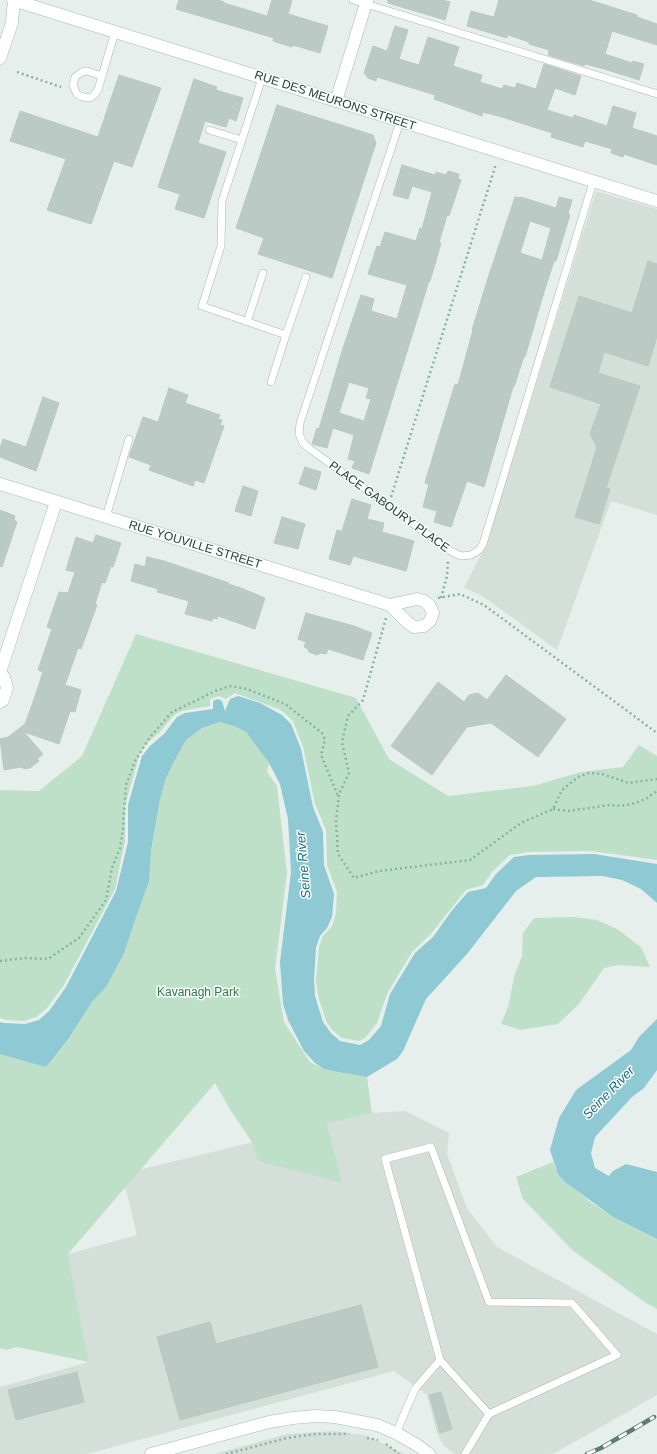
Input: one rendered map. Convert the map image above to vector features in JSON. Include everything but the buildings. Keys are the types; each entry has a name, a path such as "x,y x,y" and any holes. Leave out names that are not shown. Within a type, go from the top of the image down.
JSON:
{"street":[{"path":"0,58 12,22 14,0"},
{"name":"RUE DES MEURONS STREET","path":"14,0 336,102 657,201"},
{"path":"336,102 367,2"},
{"name":"RUE YOUVILLE STREET","path":"0,484 390,604 417,599 424,600 429,605 433,613 430,621 424,626 414,626 408,623 390,604"},
{"path":"0,702 3,700 7,688 4,677 0,673 56,502"},
{"path":"151,1454 269,1422 316,1416 335,1417 371,1424 396,1433 429,1454"}],"lane":[{"path":"353,0 367,2 657,94"},
{"path":"102,76 116,32"},
{"path":"262,78 222,201 221,246 202,306 286,335"},
{"name":"PLACE GABOURY PLACE","path":"400,122 300,423 299,434 303,442 310,449 449,551 461,556 471,556 479,550 483,544 593,182"},
{"path":"210,130 242,140"},
{"path":"248,322 263,273"},
{"path":"271,382 306,277"},
{"path":"106,517 129,439"},
{"path":"465,1454 489,1414 617,1355 572,1303 488,1302 431,1147 385,1159 440,1360 489,1414"},
{"path":"396,1433 415,1389 440,1360"}],"path":[{"path":"17,72 61,86"},
{"path":"388,507 499,152"},
{"path":"441,598 447,576 449,551"},
{"path":"424,600 460,594 484,605 657,733"},
{"path":"390,604 363,700 348,716 342,742 349,773 339,797 336,821 338,854 354,878 379,871 470,860 521,823 552,810 568,812 610,804 621,806 647,798 657,791"},
{"path":"0,961 26,958 48,959 79,938 106,900 112,868 120,848 126,785 135,761 150,737 172,712 202,697 230,686 247,689 285,704 322,733 325,740 321,755 339,797"},
{"path":"552,810 562,790 578,777 589,773 602,774 629,783 657,779"},
{"path":"226,1454 287,1438 315,1434 353,1434"},
{"path":"361,1436 384,1442 399,1454"}],"shaded area":[{"path":"596,191 657,209 657,515 611,501 557,650 481,595 464,588 487,543"},
{"path":"405,1111 449,1133 447,1154 467,1208 497,1247 657,1334 657,1395 551,1454 455,1454 443,1445 437,1433 427,1395 394,1371 87,1454 0,1454 0,1387 89,1362 68,1254 137,1235 122,1174 372,1113"},
{"path":"334,1431 365,1435 405,1454 214,1454 287,1434"}],"green space":[{"path":"136,634 356,698 389,759 448,796 533,786 581,772 623,767 639,745 657,756 657,860 591,851 529,852 510,855 492,872 483,885 466,890 430,935 412,952 387,994 377,1023 365,1038 359,1041 342,1038 332,1030 326,1021 318,996 316,980 319,947 323,936 332,926 336,913 337,892 327,865 326,830 315,804 303,747 293,721 281,710 235,693 226,699 219,696 210,699 210,706 181,711 173,716 160,732 146,744 140,753 125,806 125,841 115,889 64,985 47,1008 36,1017 24,1021 5,1020 0,1018 0,790 39,791 82,756"},
{"name":"Kavanagh Park","path":"220,722 246,732 269,763 267,772 277,786 287,873 275,969 284,1022 310,1062 324,1069 367,1077 372,1113 327,1124 342,1183 258,1161 252,1142 231,1111 215,1083 68,1254 89,1362 17,1347 6,1350 0,1348 0,1041 46,1067 68,1041 92,1002 105,988 137,914 150,858 160,800 166,778 186,740 202,728"},
{"path":"574,917 597,920 617,929 641,947 650,967 618,965 604,968 579,1004 558,1024 521,1030 501,1024 508,1007 515,973 522,956 523,933 534,918"},
{"path":"553,1162 558,1174 589,1201 613,1217 657,1239 657,1309 646,1303 572,1250 523,1199 516,1177"}],"water":[{"name":"Seine River","path":"238,696 260,703 282,715 291,724 301,749 313,807 323,832 324,865 334,894 332,917 327,928 320,936 316,947 314,980 315,996 323,1022 331,1033 340,1041 360,1045 369,1040 381,1026 390,994 415,953 433,937 453,909 468,892 486,888 496,874 514,857 529,855 594,854 657,864 657,903 641,889 622,880 603,876 536,877 516,891 467,954 426,999 403,1051 397,1059 367,1077 324,1069 315,1063 304,1051 288,1020 283,1004 280,962 291,872 288,819 280,784 269,763 246,732 220,722 202,728 186,740 166,778 160,800 151,851 149,881 124,953 106,987 92,1002 68,1040 46,1067 0,1054 0,1022 25,1024 39,1020 50,1010 66,987 116,891 128,842 128,805 142,756 150,746 164,734 177,717 185,713 213,709 213,701 218,699 222,701 225,711 230,699"},
{"name":"Seine River","path":"657,1019 657,1070 644,1088 632,1097 595,1137 591,1153 595,1168 609,1176 613,1171 626,1164 657,1172 657,1239 613,1217 565,1182 558,1174 550,1150 559,1118 576,1090 631,1050 639,1037"}],"railway":[{"path":"587,1454 601,1448 654,1417"}]}
